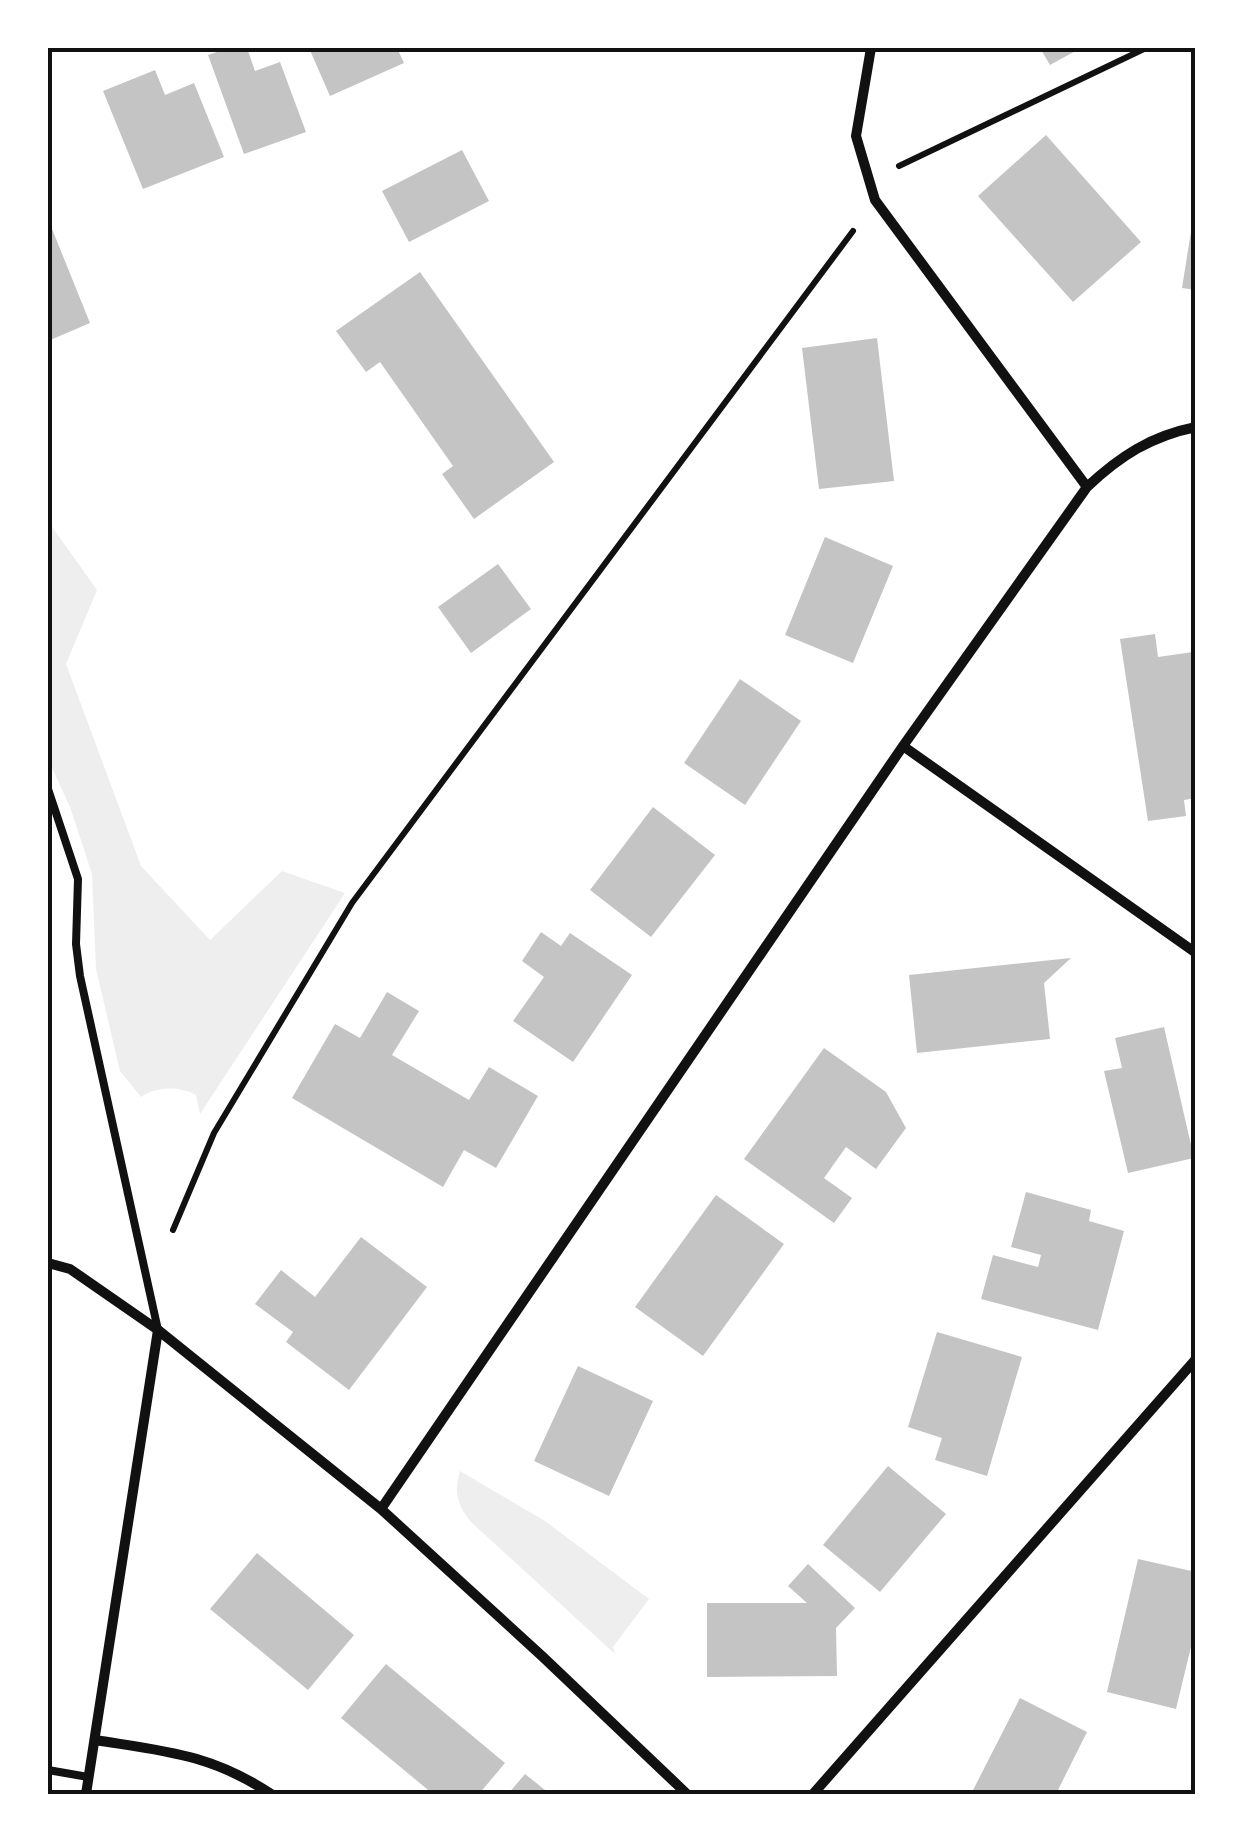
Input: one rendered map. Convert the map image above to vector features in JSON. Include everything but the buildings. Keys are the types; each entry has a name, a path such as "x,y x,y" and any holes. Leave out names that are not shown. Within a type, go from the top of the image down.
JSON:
{"street":[{"path":"871,48 856,136 876,200 1088,487"},
{"path":"381,1510 902,746 1088,487 1113,462 1145,442 1196,427"},
{"path":"902,746 1196,953"},
{"path":"48,1263 70,1270 158,1330 381,1510 544,1656 687,1794"},
{"path":"86,1794 158,1330"},
{"path":"813,1794 1196,1359"},
{"path":"95,1740 192,1756 235,1771 271,1794"}],"lane":[{"path":"48,790 78,880 76,944 80,976 158,1330"},
{"path":"48,1770 88,1777"}],"path":[{"path":"869,180 1146,48"},
{"path":"169,1240 214,1133 352,902 876,200"}],"shaded area":[{"path":"48,521 97,590 66,664 141,866 210,940 282,871 345,893 200,1114 196,1095 168,1088 141,1097 120,1071 96,969 92,874 70,807 48,759"},
{"path":"460,1471 545,1521 649,1599 613,1647 615,1654 470,1521 458,1498"}]}
